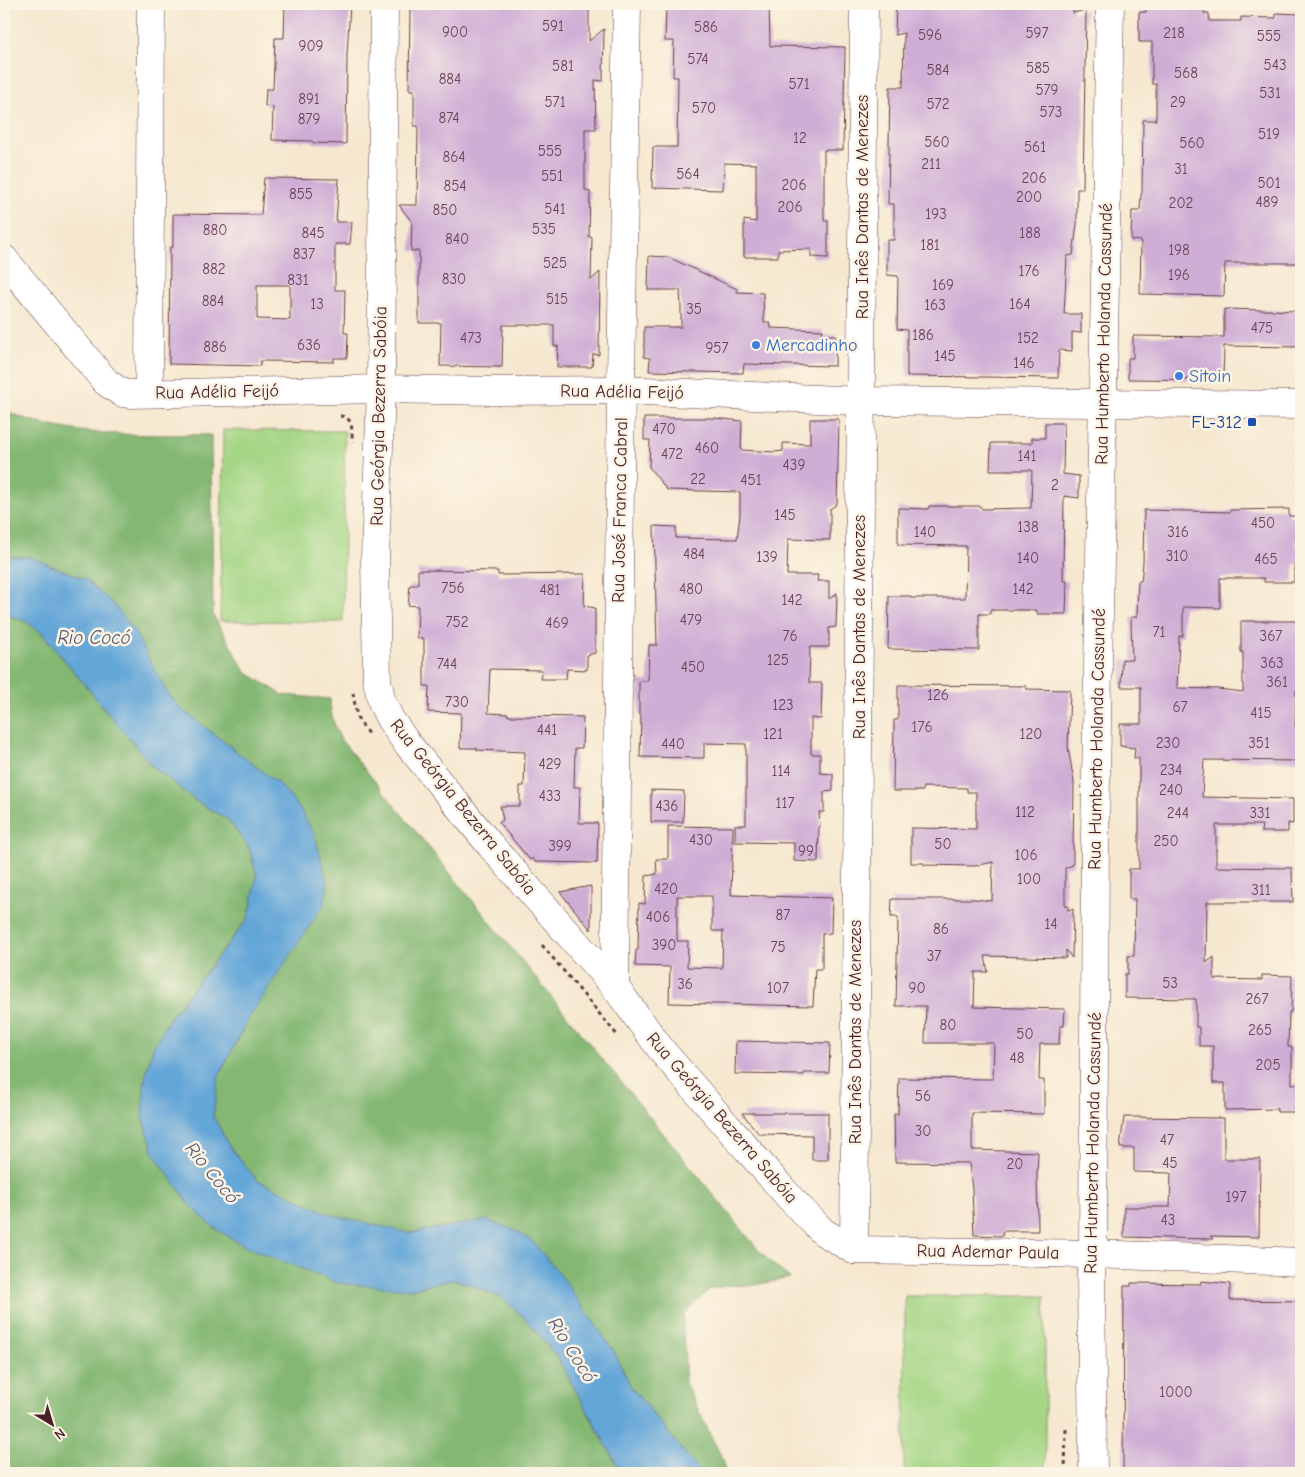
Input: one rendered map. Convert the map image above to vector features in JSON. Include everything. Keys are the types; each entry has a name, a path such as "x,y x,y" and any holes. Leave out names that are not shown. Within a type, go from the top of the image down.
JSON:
{"street":[{"path":"149,393 150,4"},
{"name":"Rua Geórgia Bezerra Sabóia","path":"384,4 381,389 375,559 377,681 382,702 399,733 491,846 615,987 663,1052 790,1198 823,1232 854,1250"},
{"name":"Rua José Franca Cabral","path":"615,987 627,4"},
{"name":"Rua Inês Dantas de Menezes","path":"854,1250 864,4"},
{"name":"Rua Humberto Holanda Cassundé","path":"1093,1473 1091,1274 1093,1254 1095,844 1110,4"},
{"name":"Rua Adélia Feijó","path":"4,259 106,382 129,394 381,389 493,391 621,390 861,401 1301,405"},
{"name":"Rua Ademar Paula","path":"854,1250 1093,1254 1301,1262"}],"path":[{"path":"335,416 345,416 349,419 352,428 352,447"},
{"path":"353,690 353,700 358,717 373,740"},
{"path":"537,938 620,1038"},
{"path":"1065,1473 1066,1424"}],"green space":[{"path":"4,410 28,420 79,431 132,435 211,435 213,615 246,672 283,695 330,699 333,720 341,740 757,1248 790,1278 749,1286 732,1285 710,1289 684,1314 685,1383 724,1462 724,1473 701,1473 631,1387 613,1350 486,1220 409,1233 332,1215 257,1180 229,1146 213,1116 219,1076 248,1019 280,785 180,708 167,692 114,606 85,579 29,557 4,557"},
{"path":"223,430 345,431 343,622 220,621"},
{"path":"4,614 25,621 42,633 152,766 199,803 227,819 248,846 257,875 249,917 169,1019 154,1154 191,1205 213,1227 410,1289 452,1280 463,1282 500,1297 524,1317 557,1357 622,1473 4,1473"},
{"path":"905,1296 1045,1296 1045,1473 904,1473"}],"water":[{"name":"Rio Cocó","path":"4,557 29,557 85,579 115,606 134,631 167,692 180,708 280,785 300,809 315,836 328,885 324,904 248,1019 219,1076 213,1116 229,1146 257,1180 332,1215 409,1233 486,1220 516,1231 533,1242 560,1274 613,1350 631,1387 701,1473 622,1473 557,1357 524,1317 500,1297 463,1282 452,1280 410,1289 338,1283 246,1247 213,1227 191,1206 154,1154 142,1113 145,1078 153,1047 169,1019 249,917 257,875 248,846 227,819 199,803 152,766 42,633 25,621 4,614"}],"building":[{"path":"285,4 350,4 347,55 346,144 272,140 273,107 265,106 266,89 273,89 275,38 284,38"},
{"path":"429,4 589,4 589,41 604,29 603,81 595,80 596,129 585,129 585,190 590,191 589,237 592,237 591,280 600,272 599,355 593,354 592,367 557,367 558,346 554,346 554,325 503,325 502,367 440,366 441,323 419,323 419,251 411,251 412,222 399,205 417,205 418,126 414,126 414,90 409,90 410,9 428,9"},
{"path":"666,4 769,4 770,46 845,47 843,150 824,150 824,221 828,221 828,258 811,257 811,249 778,250 778,257 744,257 744,220 756,222 756,164 724,163 723,190 652,188 653,147 677,147 678,77 673,77 674,41 665,41"},
{"path":"896,4 1073,4 1073,13 1086,10 1083,189 1077,189 1077,224 1073,255 1067,256 1064,314 1081,314 1081,333 1072,332 1072,351 1059,350 1058,378 907,376 907,330 897,329 898,276 887,275 887,240 894,240 894,204 888,204 890,87 903,87 904,33 895,35"},
{"path":"1146,4 1204,4 1204,13 1209,13 1209,21 1241,21 1241,17 1276,18 1276,13 1301,14 1301,263 1225,263 1224,296 1140,294 1141,241 1131,240 1132,211 1140,211 1143,120 1156,120 1156,84 1152,84 1152,42 1139,42 1139,12 1146,12"},
{"path":"264,178 339,179 336,222 352,222 350,244 335,244 335,290 345,290 344,333 348,333 347,358 334,358 334,362 260,361 260,366 169,364 170,247 173,247 173,214 261,215","holes":["257,285 290,285 290,320 257,319"]},
{"path":"649,256 668,257 737,289 737,292 763,293 764,322 770,322 771,328 823,330 822,335 836,335 835,366 744,364 743,373 649,371 650,358 644,357 644,327 681,327 681,308 680,290 648,290"},
{"path":"1224,309 1301,311 1301,347 1224,346 1223,380 1128,379 1128,358 1133,358 1133,336 1224,337"},
{"path":"644,418 714,418 742,421 741,450 775,452 783,451 783,443 810,444 810,419 839,419 837,504 830,509 830,540 788,539 787,575 818,575 817,581 829,581 829,599 837,593 836,627 829,628 829,647 810,647 809,683 822,683 821,719 811,718 811,754 820,754 820,773 833,774 833,791 824,792 824,812 819,812 818,862 794,861 794,843 735,842 735,825 746,825 746,744 704,743 704,758 640,757 641,715 639,715 639,681 648,681 649,645 657,645 654,526 676,527 676,538 737,539 740,515 740,492 667,490 649,467 650,440 644,440"},
{"path":"1045,423 1064,423 1063,474 1079,476 1079,498 1064,496 1063,581 1067,581 1066,614 1037,614 1037,610 990,610 990,614 979,614 979,650 888,649 889,596 965,598 966,546 898,545 898,508 928,509 929,506 980,506 982,509 1031,508 1032,470 990,470 991,443 1032,443 1032,438 1045,438"},
{"path":"1289,509 1289,516 1296,516 1296,546 1301,546 1301,564 1294,564 1294,582 1264,582 1264,578 1220,578 1220,608 1183,607 1183,636 1179,636 1177,688 1243,692 1241,621 1301,621 1301,690 1296,690 1295,726 1301,726 1301,761 1204,760 1202,797 1293,799 1293,824 1288,823 1288,832 1261,832 1262,825 1216,825 1216,867 1292,868 1293,902 1207,902 1206,963 1214,957 1214,979 1262,980 1262,975 1292,976 1288,1047 1292,1047 1292,1084 1301,1084 1301,1112 1277,1112 1277,1109 1225,1110 1225,1083 1213,1083 1213,1046 1199,1046 1199,1027 1196,1027 1196,999 1125,998 1125,974 1128,974 1128,956 1134,956 1135,899 1129,899 1129,869 1139,869 1139,758 1134,758 1135,748 1120,746 1120,724 1141,724 1141,687 1121,687 1122,659 1132,660 1131,617 1137,617 1138,581 1141,581 1143,563 1144,510 1230,512 1230,510"},
{"path":"418,570 498,571 498,575 585,574 584,606 595,608 595,653 587,655 587,670 567,669 566,679 540,679 542,670 490,669 488,713 508,714 508,716 583,717 582,748 575,748 574,787 580,787 579,823 598,823 597,863 535,862 532,858 530,860 499,823 503,820 500,806 520,806 520,786 524,786 525,752 460,748 461,713 428,712 429,686 424,686 424,639 417,638 418,606 408,605 410,585 418,585"},
{"path":"898,685 1026,686 1026,689 1070,690 1068,747 1074,782 1073,865 1065,868 1065,906 1068,906 1068,910 1073,909 1072,958 1066,950 1066,958 985,956 988,972 975,972 974,1007 1065,1009 1064,1026 1060,1026 1059,1044 1040,1044 1039,1080 1044,1080 1044,1114 972,1113 972,1150 1038,1152 1038,1231 1003,1231 1002,1236 974,1235 969,1163 895,1162 894,1114 898,1114 899,1078 993,1079 994,1043 925,1043 926,1006 896,1006 898,917 891,917 892,899 974,899 992,901 993,862 975,866 911,863 911,828 976,829 976,792 967,792 967,788 923,787 923,791 893,791 894,720 898,720"},
{"path":"651,790 684,791 683,822 651,822"},
{"path":"668,826 733,827 731,895 832,898 831,933 822,934 822,969 815,969 813,1006 669,1003 670,967 635,966 636,950 638,950 639,903 645,904 646,876 657,874 656,859 668,859","holes":["677,896 712,896 712,931 723,931 722,968 687,967 688,941 677,941"]},
{"path":"591,886 591,930 560,892"},
{"path":"736,1041 830,1043 829,1073 804,1073 804,1075 735,1074"},
{"path":"742,1113 828,1113 828,1160 812,1160 812,1135 759,1134"},
{"path":"1124,1117 1224,1118 1224,1159 1260,1159 1259,1237 1210,1236 1213,1239 1124,1237 1124,1207 1170,1207 1171,1173 1134,1172 1134,1148 1120,1148"},
{"path":"1201,1281 1230,1284 1230,1300 1301,1301 1301,1473 1123,1473 1124,1286 1131,1286 1131,1283 1201,1284"}],"place":[{"name":"Mercadinho","path":"756,345"},
{"name":"Sitoin","path":"1179,376"},
{"name":"FL-312","path":"1252,422"}]}
